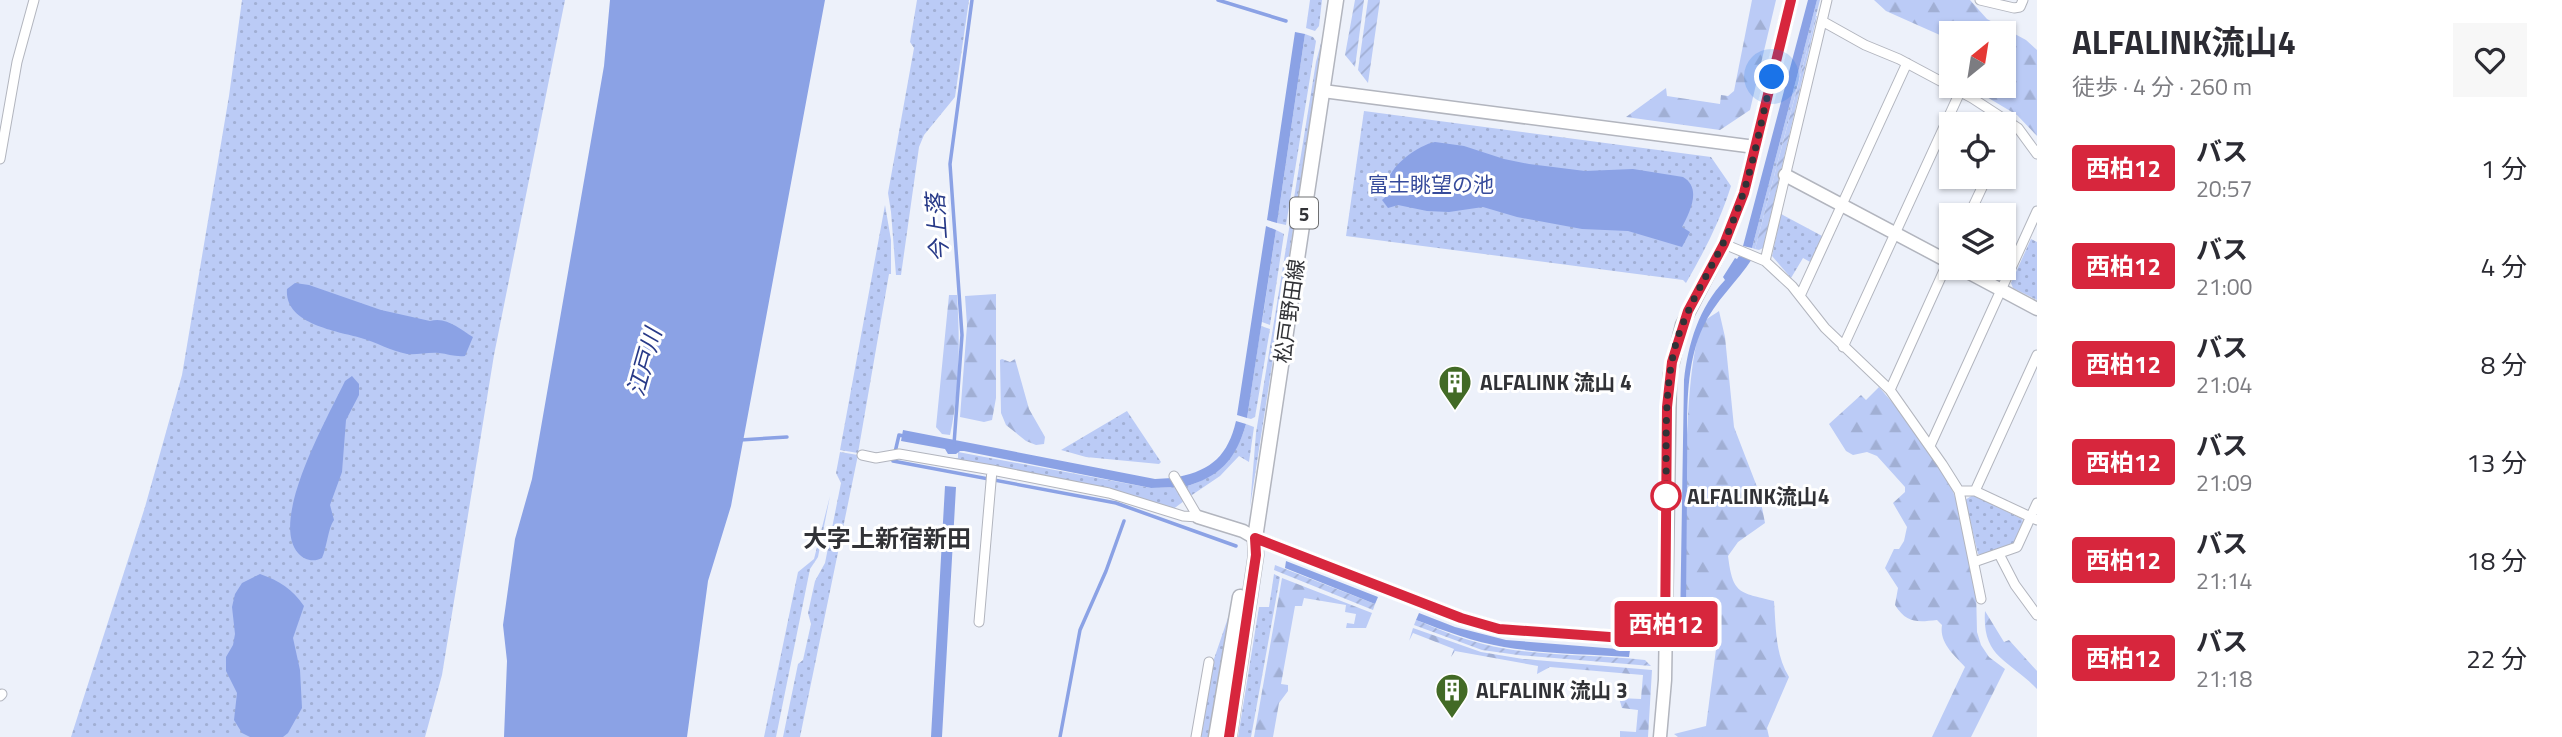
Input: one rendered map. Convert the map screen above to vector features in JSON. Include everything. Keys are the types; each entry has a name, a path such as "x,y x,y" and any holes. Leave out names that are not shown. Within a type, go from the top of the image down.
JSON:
{"main road":[{"name":"松戸野田線","path":"1229,737 1256,555 1255,538 1336,0"},
{"name":"松戸野田線","path":"1216,737 1248,553 1255,538"}],"street":[{"path":"0,159 18,62 34,0"},
{"path":"1660,737 1665,641 1670,374 1685,318 1724,244 1744,193 1791,0"},
{"path":"1765,261 1827,0"},
{"path":"1980,0 2014,8 2020,7 2023,0"},
{"path":"1822,21 1939,81"},
{"path":"1800,296 1907,63"},
{"path":"1323,91 1755,147"},
{"path":"1843,347 1956,98"},
{"path":"1969,98 1993,112"},
{"path":"2016,127 2037,154"},
{"path":"1785,174 1939,255"},
{"path":"1930,446 2037,211"},
{"path":"1724,244 1765,261 1800,296 1843,347 1890,390 1959,491 1981,599"},
{"path":"1890,390 1944,280"},
{"path":"1984,280 2037,309"},
{"path":"1975,491 2037,355"},
{"path":"862,455 876,458 896,453 991,476 1109,493 1183,516 1198,517 1243,531 1461,618 1490,626 1521,632 1665,641"},
{"path":"979,622 991,476"},
{"path":"1174,476 1198,517"},
{"path":"1959,491 1975,491 2034,519"},
{"path":"1974,562 2017,547 2034,519 2037,503"},
{"path":"1999,554 2015,585 2037,615"},
{"path":"1196,737 1209,662"}],"green space":[{"path":"242,0 565,0 494,355 442,675 425,737 71,737 145,507 182,375 229,96"},
{"path":"917,0 969,0 955,97 924,135 919,147 901,275 896,275 888,193 914,48 910,42"},
{"path":"1310,0 1322,0 1319,26 1315,31 1306,28"},
{"path":"1355,0 1364,0 1355,67 1345,55"},
{"path":"1368,0 1380,0 1368,83 1358,70"},
{"path":"1752,0 1776,0 1750,110 1720,130 1626,117 1666,88 1667,96 1720,104 1721,95 1728,96 1734,91"},
{"path":"1817,0 1820,0 1755,249 1752,248"},
{"path":"1874,0 1970,0 1991,21 1939,21 1939,35 1886,11"},
{"path":"1816,16 1763,248 1755,249"},
{"path":"1305,34 1316,41 1286,225 1277,223"},
{"path":"2016,35 2037,50 2037,136 2016,112 1988,98 2016,98"},
{"path":"1322,43 1250,507 1256,433"},
{"name":"富士眺望の池","path":"1364,111 1711,157 1731,186 1711,236 1686,283 1683,280 1346,236"},
{"path":"885,205 891,240 891,274 858,453 840,450"},
{"path":"1781,214 1824,237 1812,263 1803,258 1791,278 1772,256"},
{"path":"1276,230 1284,234 1270,325 1262,322"},
{"path":"2031,239 2037,242 2037,300 2013,288 2011,283 2016,280 2016,272"},
{"path":"996,294 996,398 992,420 984,422 960,417 967,325 965,296"},
{"path":"949,295 957,295 959,348 956,401 950,435 942,434 936,427"},
{"path":"1719,311 1725,337 1734,427 1759,492 1765,523 1738,542 1728,556 1730,569 1740,590 1774,601 1779,650 1789,677 1767,728 1769,737 1678,737 1674,734 1706,726 1718,634 1686,617 1685,509 1692,371 1698,339 1706,320"},
{"path":"1261,326 1270,329 1255,417 1251,419 1247,418"},
{"path":"1002,359 1010,362 1015,359 1029,409 1045,437 1044,444 1036,445 1026,441 1006,425 1001,413"},
{"path":"1879,387 1898,409 1950,484 1960,509 1976,589 1977,632 1989,657 2005,669 1971,737 1932,737 1965,667 1945,643 1942,625 1937,620 1913,620 1899,611 1895,605 1898,588 1885,568 1894,549 1899,549 1904,541 1907,527 1893,503 1905,492 1905,487 1877,456 1867,452 1853,455 1846,451 1829,424 1861,395 1866,400"},
{"path":"1127,411 1161,462 1159,464 1086,457 1061,450"},
{"path":"1246,424 1254,427 1249,462 1239,456 1220,476 1189,497 1184,487 1206,478 1224,464 1237,446"},
{"path":"840,452 858,455 800,737 783,737 798,664 803,660 811,624 808,613 815,581 825,563 841,483 836,473"},
{"path":"958,452 1151,488 1178,487 1184,501 1172,510 954,461 954,458 958,458"},
{"path":"1973,495 2022,519 2024,524 2015,542 1983,556 1978,554 1965,500"},
{"path":"830,496 818,557 810,569 776,737 764,737 798,572 814,559"},
{"path":"1275,565 1375,604 1373,610 1274,570"},
{"path":"1274,574 1280,577 1251,737 1238,737 1259,607 1269,607"},
{"path":"1282,578 1372,613 1366,628 1346,628 1347,623 1354,624 1356,614 1345,612 1346,605 1304,598 1302,606 1295,606 1281,684 1288,685 1288,691 1279,703 1273,737 1254,737"},
{"path":"1232,606 1210,737 1200,737 1214,659"},
{"path":"1985,611 2004,642 2009,640 2037,671 2037,689 1992,648 1985,627"},
{"path":"1416,620 1465,639 1503,648 1645,660 1651,666 1482,650 1414,625"},
{"path":"1413,628 1481,652 1523,659 1652,670 1648,737 1620,737 1620,731 1636,732 1638,710 1622,708 1619,698 1641,699 1643,675 1550,667 1537,674 1538,666 1455,651 1451,657 1454,649 1413,633 1409,641"}],"water":[{"name":"江戸川","path":"610,0 825,0 731,506 708,581 687,737 504,737 507,661 503,625 515,539 532,479 604,66"},
{"path":"1808,0 1817,0 1752,248 1743,246"},
{"path":"1295,32 1305,34 1277,223 1267,220"},
{"path":"1435,142 1464,146 1529,164 1585,171 1633,169 1683,177 1692,187 1693,194 1691,207 1682,227 1690,232 1682,247 1628,231 1582,229 1517,217 1483,207 1449,212 1398,205 1388,208 1382,200 1389,194 1387,186 1394,169 1419,148"},
{"path":"1266,226 1276,230 1247,418 1237,415"},
{"path":"1739,256 1752,259 1703,327 1689,379 1686,629 1683,632 1680,627 1686,366 1702,314 1725,280 1723,277 1735,258"},
{"path":"295,283 309,285 381,310 430,321 442,320 473,337 465,356 401,353 326,329 303,318 288,301 287,289"},
{"path":"352,376 359,384 359,395 346,420 342,472 330,505 334,520 322,558 310,560 298,553 291,538 291,517 296,494 304,468 326,418 345,381"},
{"path":"1236,421 1246,424 1237,447 1225,465 1207,478 1184,487 1178,477 1200,470 1217,459 1233,433"},
{"path":"903,430 1155,479 1172,478 1178,487 1151,488 964,451 948,454 945,449 901,441"},
{"path":"945,486 956,487 942,737 931,737"},
{"path":"1286,561 1378,597 1375,604 1285,568"},
{"path":"260,574 285,586 304,606 293,638 300,670 302,708 283,737 250,737 242,733 234,720 237,693 226,671 226,657 233,645 235,634 232,607 235,594 242,583"},
{"path":"1419,613 1455,627 1506,640 1630,650 1629,657 1535,651 1493,645 1416,620"}],"waterway":[{"name":"今上落","path":"954,444 962,335 950,164 972,0"},
{"path":"1218,0 1286,21"},
{"path":"904,436 899,435 893,461 1116,503 1236,546"},
{"path":"740,440 787,437"},
{"path":"1060,737 1080,630 1124,521"}],"bus line":[{"name":"西柏12","path":"1229,737 1256,555 1255,538 1461,618 1499,629 1665,641 1667,407 1672,362 1688,311 1724,244 1744,193 1791,0"}],"place":[{"name":"ALFALINK 流山 4","path":"1455,412"},
{"name":"ALFALINK流山4","path":"1666,496"},
{"name":"ALFALINK 流山 3","path":"1452,720"}],"district":[{"name":"大字上新宿新田","path":"887,538"}],"route":[{"path":"1666,496 1667,407 1670,374 1678,337 1688,311 1735,218 1744,193 1772,77"}]}
